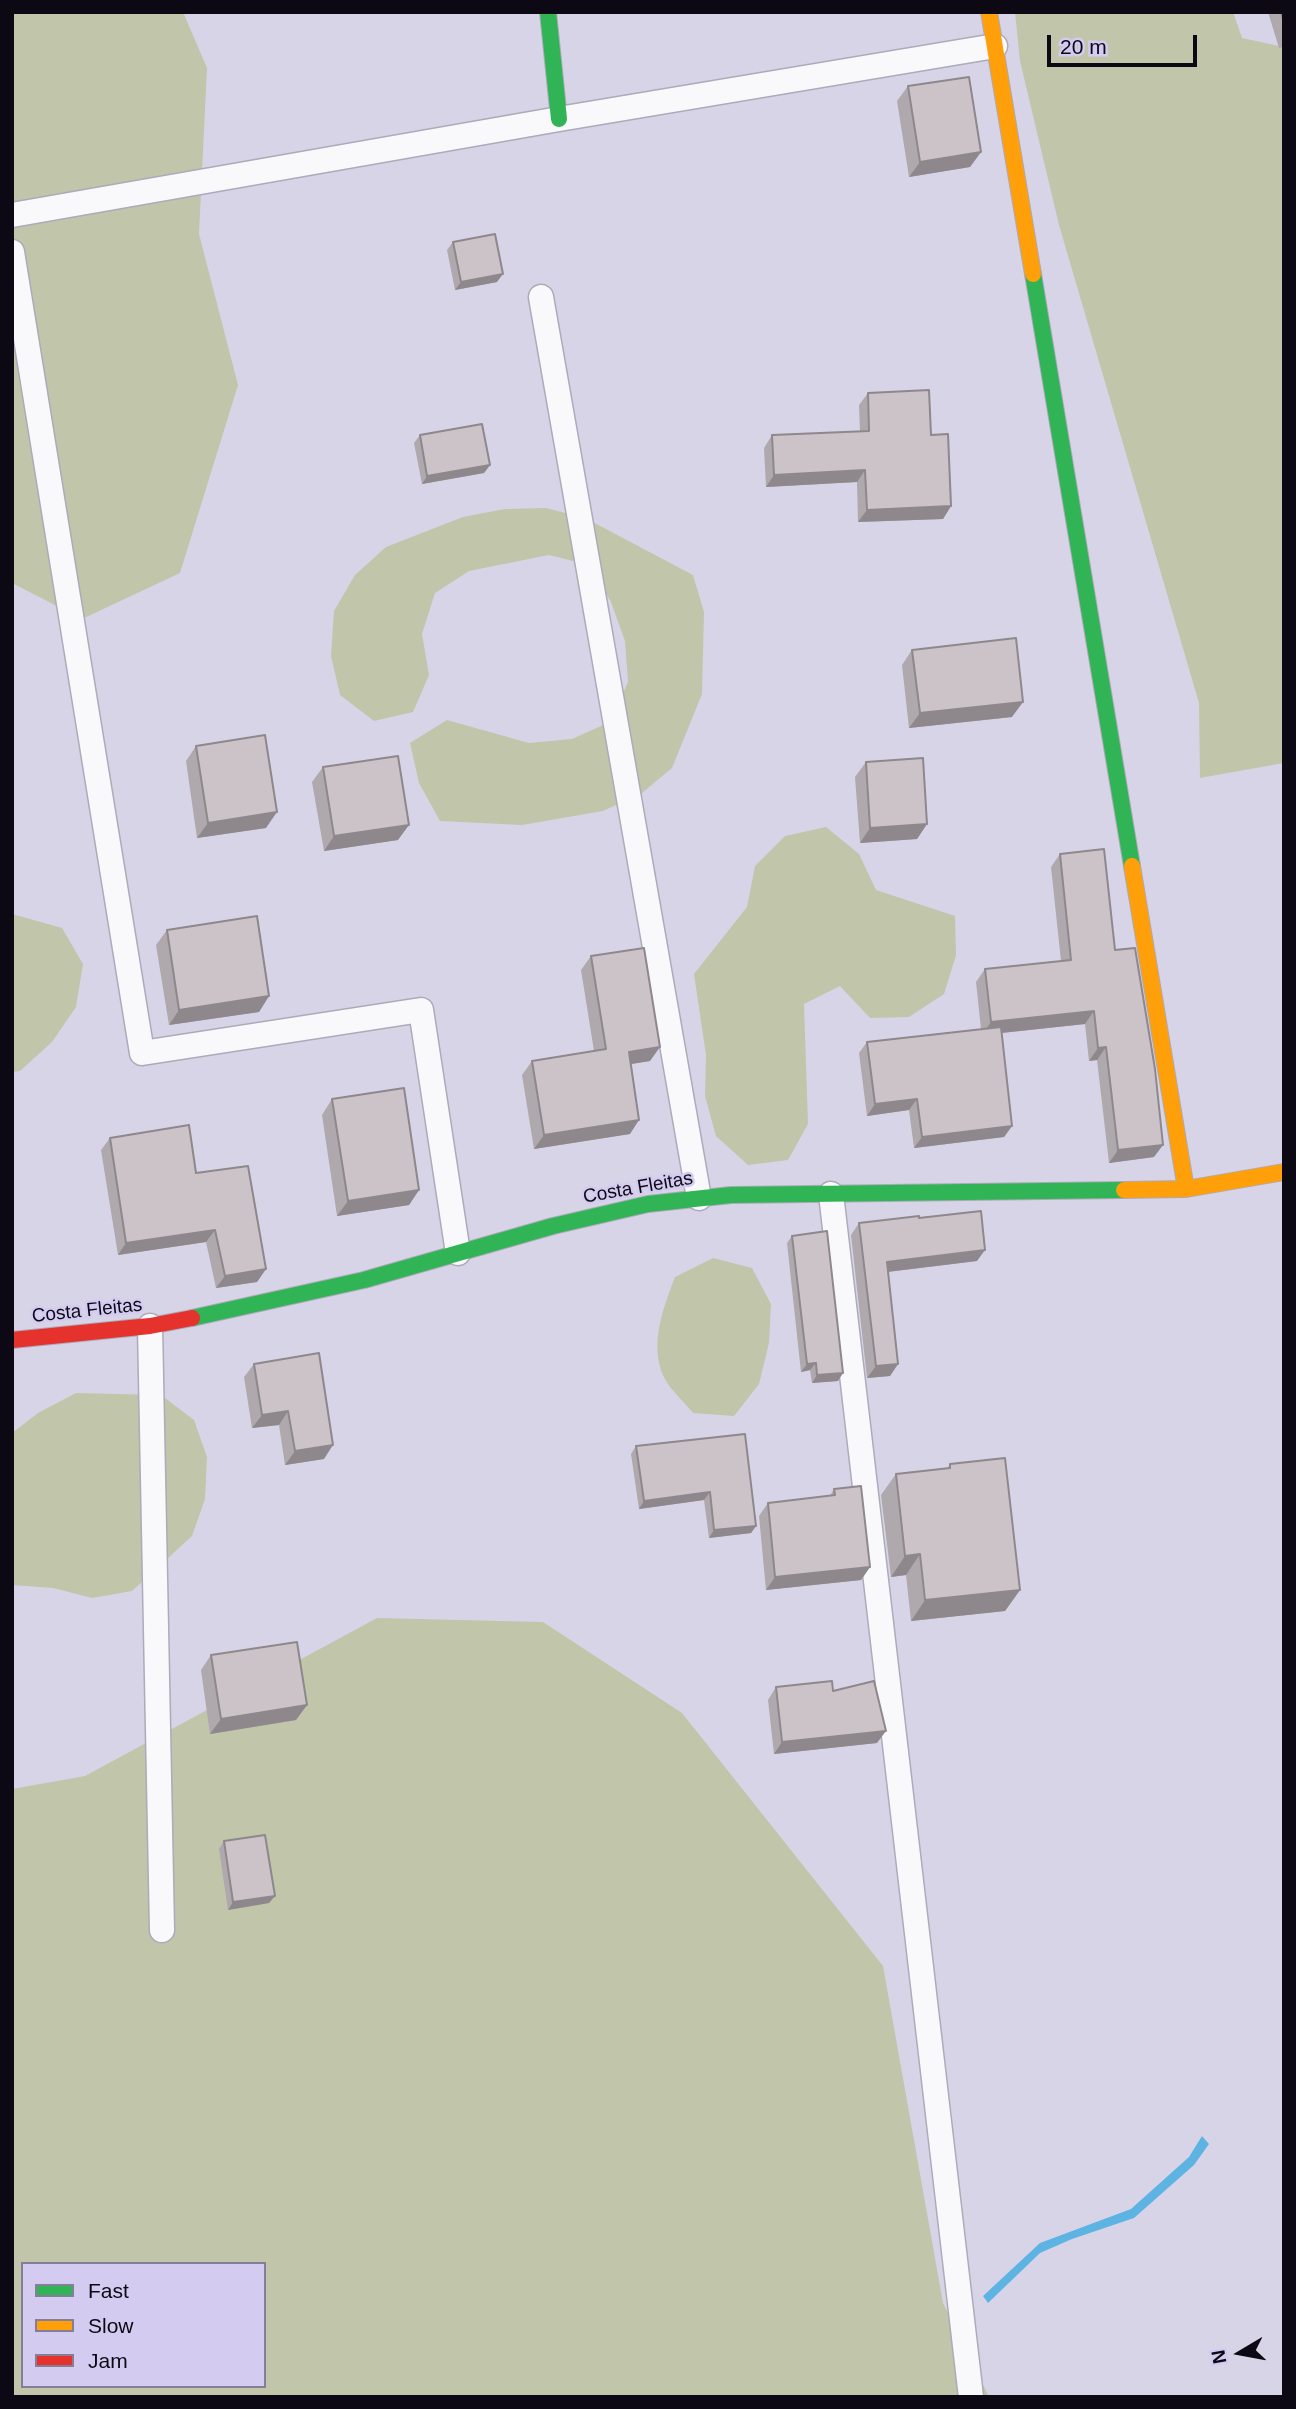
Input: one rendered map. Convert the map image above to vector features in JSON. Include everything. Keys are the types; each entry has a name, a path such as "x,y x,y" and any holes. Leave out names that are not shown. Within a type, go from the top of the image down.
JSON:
{"main road":[{"path":"548,12 559,119"},
{"path":"989,12 1186,1189"},
{"name":"Costa Fleitas","path":"12,1340 150,1326 256,1305 364,1280 567,1223 648,1204 731,1195 1186,1189 1284,1172"}],"lane":[{"path":"12,215 995,46"},
{"path":"12,253 142,1053 421,1010 458,1253"},
{"path":"541,297 699,1198"},
{"path":"831,1194 971,2397"},
{"path":"150,1326 162,1930"}],"green space":[{"path":"12,12 183,12 207,68 199,234 238,385 180,573 82,619 12,583"},
{"path":"1015,12 1233,12 1242,38 1284,47 1284,763 1200,778 1199,703 1059,225 1020,61"},
{"path":"546,508 585,518 693,575 704,612 702,694 672,768 642,793 603,811 522,825 440,821 419,783 410,743 447,720 529,743 572,739 610,722 628,682 625,641 611,602 589,565 549,555 469,571 435,593 422,634 429,675 413,712 374,721 340,695 331,656 334,611 355,575 386,547 463,517 505,509"},
{"path":"826,827 859,854 876,890 955,916 956,955 944,994 909,1017 870,1018 840,986 804,1004 808,1124 788,1160 748,1165 716,1136 705,1096 706,1055 694,974 747,907 755,866 785,836"},
{"path":"12,914 62,928 83,964 76,1007 52,1042 20,1071 12,1072"},
{"path":"713,1258 752,1268 771,1304 769,1343 759,1384 734,1416 693,1413 668,1384 658,1358 659,1330 675,1277"},
{"path":"76,1393 161,1395 194,1420 207,1457 205,1499 192,1536 132,1591 92,1598 53,1588 12,1585 12,1433 38,1413"},
{"path":"377,1618 543,1622 682,1713 883,1966 943,2303 989,2397 12,2397 12,1789 85,1776"}],"water":[{"path":"1202,2136 1209,2144 1194,2165 1134,2218 1040,2253 988,2303 983,2296 1040,2243 1131,2209 1189,2157"}],"building":[{"path":"969,77 981,152 920,162 908,86"},
{"path":"495,234 503,274 461,282 453,242"},
{"path":"929,390 931,435 948,434 951,506 867,510 865,470 774,475 772,435 869,431 868,393"},
{"path":"482,424 490,465 427,476 420,435"},
{"path":"1016,638 1023,702 920,713 912,650"},
{"path":"265,735 277,812 208,823 196,746"},
{"path":"398,756 409,825 334,836 323,767"},
{"path":"923,758 927,824 870,828 866,762"},
{"path":"1104,849 1115,950 1135,948 1155,1069 1163,1145 1118,1150 1106,1047 1098,1048 1094,1011 991,1022 985,969 1071,960 1060,854"},
{"path":"257,916 269,996 179,1010 167,930"},
{"path":"644,948 660,1047 629,1052 639,1120 544,1135 532,1061 606,1049 591,956"},
{"path":"1001,1027 1012,1126 922,1137 917,1099 875,1104 867,1042"},
{"path":"404,1088 419,1190 348,1201 332,1099"},
{"path":"189,1125 196,1173 248,1166 266,1269 225,1276 215,1230 126,1243 110,1138"},
{"path":"981,1211 985,1250 887,1262 898,1364 876,1366 859,1223"},
{"path":"827,1231 843,1373 817,1375 816,1363 807,1364 792,1236"},
{"path":"319,1353 333,1445 295,1451 288,1411 262,1415 254,1364"},
{"path":"745,1434 756,1526 714,1530 710,1492 644,1501 636,1446"},
{"path":"1005,1458 1020,1590 925,1600 920,1554 905,1556 896,1474"},
{"path":"861,1486 870,1567 775,1577 768,1503 835,1495 834,1489"},
{"path":"297,1642 307,1705 221,1719 211,1655"},
{"path":"832,1681 833,1691 874,1681 886,1731 782,1742 776,1687"},
{"path":"265,1835 275,1896 233,1902 224,1841"}],"traffic: fast":[{"path":"548,12 559,119"},
{"path":"1033,274 1132,866"},
{"path":"192,1318 364,1280 553,1226 648,1204 731,1195 1124,1190"}],"traffic: slow":[{"path":"989,12 1033,274"},
{"path":"1132,866 1186,1189"},
{"path":"1124,1190 1186,1189 1284,1172"}],"traffic: jam":[{"path":"12,1340 150,1326 192,1318"}]}
